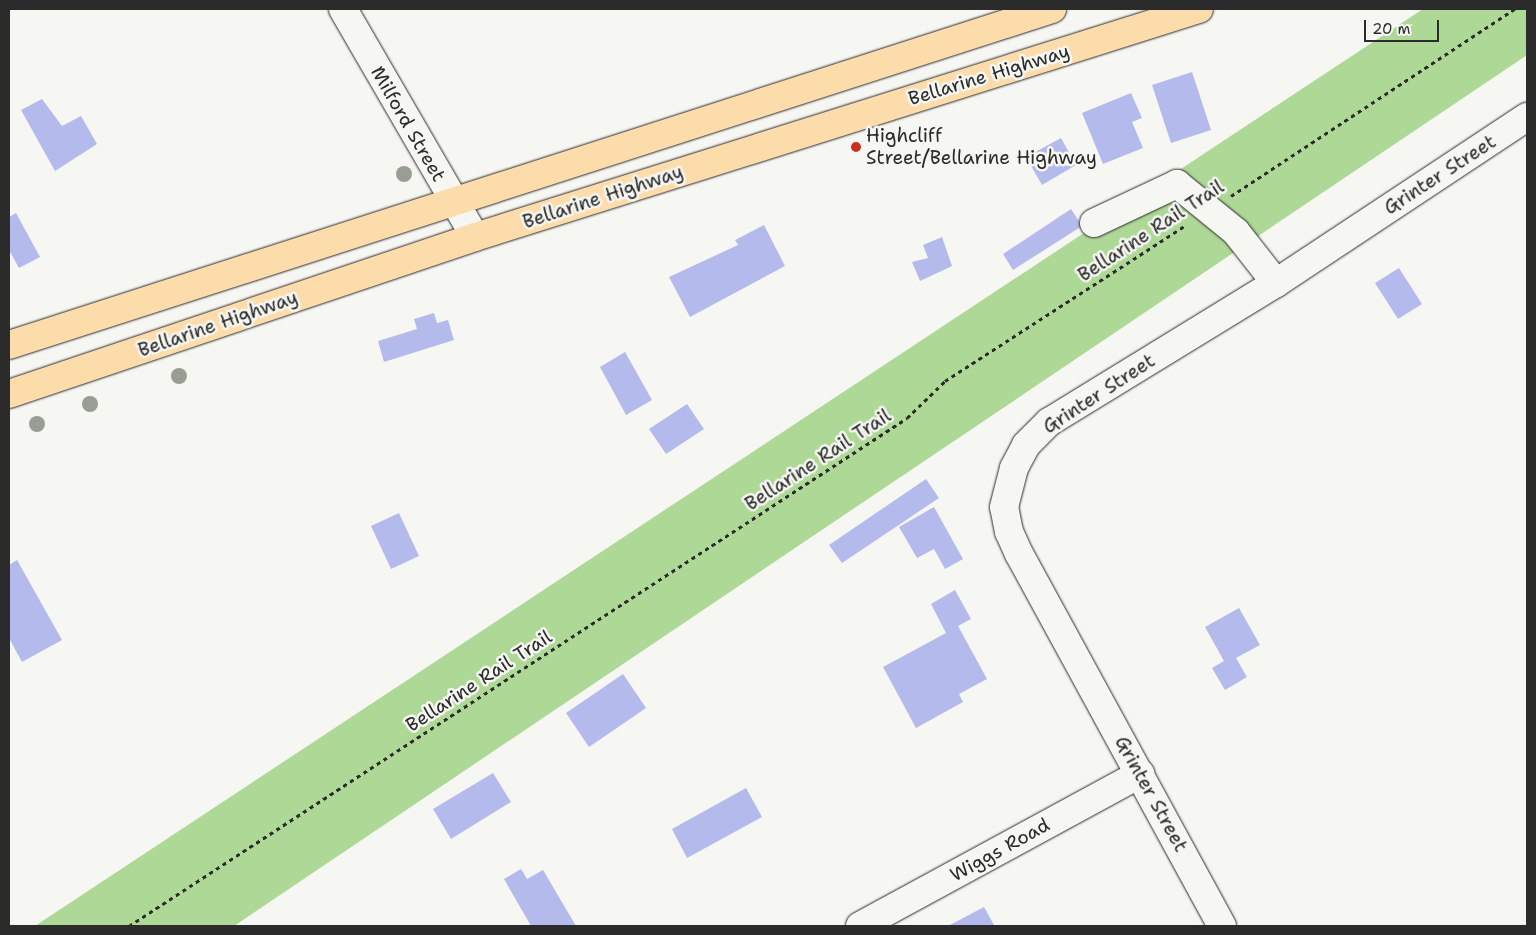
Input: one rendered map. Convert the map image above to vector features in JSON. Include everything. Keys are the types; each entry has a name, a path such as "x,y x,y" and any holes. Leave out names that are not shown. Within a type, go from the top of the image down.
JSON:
{"highway":[{"path":"9,345 453,200 1052,9"},
{"name":"Bellarine Highway","path":"9,394 475,237 1196,9"}],"street":[{"name":"Milford Street","path":"343,9 475,237"},
{"name":"Grinter Street","path":"1222,926 1019,554 1009,532 1004,507 1007,488 1026,445 1049,422 1276,283 1527,118"},
{"path":"1094,223 1177,184 1236,232 1276,283"},
{"name":"Wiggs Road","path":"860,926 1140,774"}],"path":[{"name":"Bellarine Rail Trail","path":"129,926 907,418 945,381 1210,210 1515,9"}],"green space":[{"path":"1423,9 1527,9 1527,55 234,926 35,926"}],"building":[{"path":"1192,72 1211,130 1171,143 1152,85"},
{"path":"1131,93 1142,118 1132,122 1143,148 1103,164 1082,113"},
{"path":"42,99 62,126 81,116 97,144 55,171 21,110"},
{"path":"1061,138 1076,165 1042,185 1026,157"},
{"path":"1071,209 1082,226 1013,270 1003,254"},
{"path":"16,213 40,257 19,268 9,250 9,217"},
{"path":"764,225 785,266 690,317 669,277 738,245 735,240"},
{"path":"942,237 952,266 920,281 912,262 928,258 923,245"},
{"path":"1399,268 1422,304 1398,319 1375,283"},
{"path":"434,313 437,323 448,320 454,340 384,362 378,341 417,329 414,319"},
{"path":"625,352 652,400 626,415 600,367"},
{"path":"687,404 704,429 666,454 649,429"},
{"path":"926,479 939,498 842,563 829,545"},
{"path":"934,507 963,559 945,569 934,549 917,558 899,527"},
{"path":"399,513 419,556 391,569 371,526"},
{"path":"17,560 62,640 22,662 9,638 9,565"},
{"path":"955,590 971,619 958,626 987,679 959,694 963,702 916,728 883,667 946,633 931,604"},
{"path":"1239,608 1260,645 1236,658 1247,677 1225,690 1212,668 1224,661 1205,627"},
{"path":"623,674 646,708 589,747 566,713"},
{"path":"493,773 511,802 451,839 433,809"},
{"path":"746,788 762,817 687,858 672,829"},
{"path":"521,869 527,879 543,870 576,926 531,926 504,879"},
{"path":"984,907 994,925 948,926"}],"place":[{"name":"Highcliff Street/Bellarine Highway","path":"856,147"}]}
